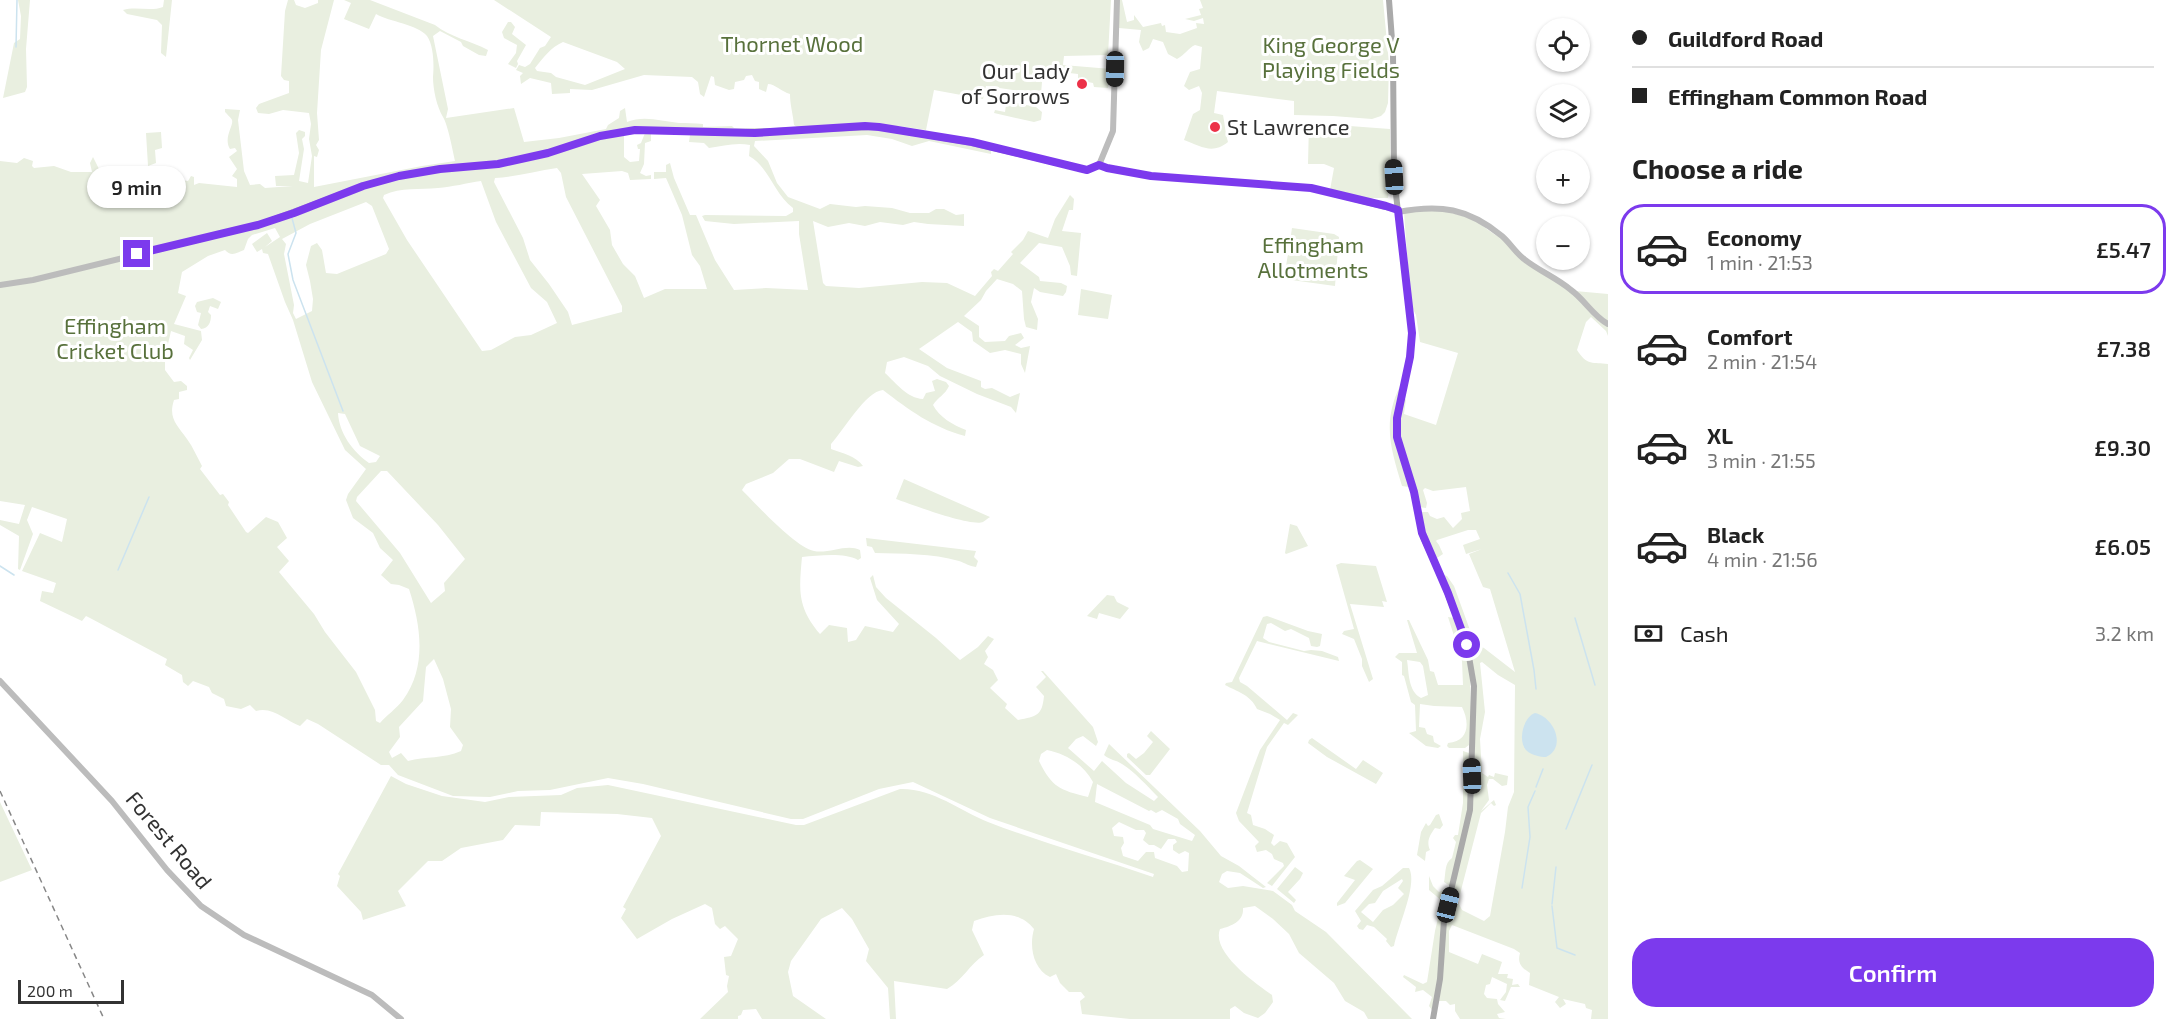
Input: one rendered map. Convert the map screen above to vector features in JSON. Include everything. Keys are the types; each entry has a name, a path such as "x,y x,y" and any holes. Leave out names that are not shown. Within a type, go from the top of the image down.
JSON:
{"main road":[{"path":"1389,0 1393,53 1393,144 1397,209 1412,333 1410,357 1397,418 1397,437 1414,492 1422,533 1467,645 1474,686 1470,810 1444,920 1440,980 1433,1019"}],"street":[{"path":"1099,165 1113,131 1117,0"},
{"path":"0,285 33,280 258,225 363,186 399,176 524,159 600,136 623,132 671,130 703,133 755,133 865,126 972,142 1087,170 1099,165 1151,176 1311,188 1397,209 1452,209 1476,219 1504,238 1527,262 1571,290 1608,324"},
{"name":"Forest Road","path":"0,681 112,801 171,876 208,912 244,935 372,995 401,1019"}],"green space":[{"path":"18,0 30,0 26,49 27,87 25,92 3,98 14,43 20,39 21,16"},
{"path":"164,0 172,0 166,57 161,53 162,25 157,20 127,14 123,10 163,7"},
{"name":"Effingham Cricket Club","path":"288,0 294,0 296,5 305,8 318,3 318,0 334,0 321,50 317,113 319,140 316,145 319,150 317,157 314,156 314,187 455,161 447,126 436,98 432,50 427,36 417,29 376,14 369,29 344,19 351,3 344,0 370,0 435,25 447,33 488,50 486,56 479,55 440,31 433,36 448,109 446,118 514,108 524,142 606,129 619,118 620,111 625,108 627,122 646,119 703,124 703,127 791,129 702,131 650,127 624,129 624,157 630,162 639,161 640,149 637,145 641,143 645,133 651,134 651,141 645,143 644,164 640,173 646,176 651,175 651,179 630,180 628,173 622,171 582,174 600,200 596,206 610,230 612,245 623,264 635,276 644,298 665,289 707,289 700,266 692,255 682,215 666,178 654,179 654,172 666,172 666,165 670,163 690,215 696,215 715,260 734,290 766,288 808,290 799,221 734,224 705,221 702,216 786,216 793,212 793,208 781,196 762,167 749,156 750,145 735,144 709,148 704,143 689,142 690,135 889,130 991,151 991,154 929,141 912,146 892,139 867,135 755,141 754,146 768,161 777,183 788,197 820,209 830,204 892,208 910,213 929,213 936,209 944,209 956,215 964,214 964,226 914,222 903,225 880,222 865,226 849,223 828,227 813,221 823,283 826,286 859,288 922,282 947,283 975,296 992,276 991,272 994,269 998,271 1013,254 1011,252 1028,231 1048,238 1055,219 1070,195 1074,199 1073,210 1069,210 1062,231 1081,233 1077,276 1071,275 1070,266 1062,247 1039,243 1020,263 1039,277 1040,281 1061,283 1067,286 1063,296 1040,292 1034,288 1031,302 1038,319 1037,330 1026,327 1022,291 1013,284 997,279 981,300 964,316 979,326 979,337 985,342 1005,341 1009,336 1021,333 1024,338 1015,345 1021,348 1030,346 1025,373 1021,364 1021,354 1005,350 990,353 973,341 972,332 958,322 919,349 947,368 981,381 981,387 985,389 992,388 1010,397 1020,393 1016,413 1011,407 977,394 940,376 928,366 904,357 887,362 885,373 907,393 923,399 926,393 935,391 932,381 937,379 946,382 949,386 933,405 947,420 966,430 965,436 931,423 883,390 876,392 862,404 831,444 831,449 853,457 863,466 858,467 839,461 834,472 800,459 789,459 773,473 746,484 742,490 777,525 806,548 820,552 849,548 860,550 861,558 858,560 838,555 802,557 801,598 807,615 820,634 829,625 847,628 848,642 856,640 865,626 893,632 899,624 877,600 870,578 873,575 876,587 886,598 960,660 978,647 988,636 994,639 985,651 988,657 984,664 993,670 998,680 990,688 1007,704 1005,708 1018,720 1034,716 1042,708 1044,696 1036,687 1046,677 1041,671 1043,671 1093,727 1098,742 1096,746 1083,736 1076,739 1068,748 1094,771 1102,761 1126,783 1154,801 1158,797 1136,775 1122,764 1104,755 1109,744 1200,831 1221,856 1239,866 1266,887 1263,888 1240,873 1227,871 1222,874 1219,882 1228,888 1243,886 1273,891 1292,905 1295,911 1326,932 1412,1019 1368,1019 1364,1012 1345,1001 1334,983 1299,953 1289,934 1255,906 1243,908 1239,920 1220,929 1219,938 1228,957 1236,966 1272,995 1273,1002 1258,1018 1244,1013 1235,1006 1230,1009 1230,1019 1130,1019 1082,1014 1080,1001 1085,997 1081,992 1069,992 1060,983 1056,974 1050,977 1036,963 1032,950 1034,929 1014,916 999,915 974,921 972,930 984,955 947,989 894,981 896,1019 890,1019 888,988 866,961 869,949 852,919 842,908 821,919 791,961 788,972 793,996 826,1019 762,1019 756,1009 743,1010 738,1019 700,1019 728,992 729,976 726,975 724,957 731,956 738,939 725,926 720,929 715,924 712,908 705,904 637,939 621,918 626,909 623,907 661,836 652,818 617,814 541,812 540,826 515,825 503,840 461,848 442,861 428,861 398,891 406,906 363,920 361,912 337,886 340,876 338,874 391,776 406,784 442,796 485,802 509,797 561,795 577,788 608,785 796,825 804,825 900,789 912,790 934,796 988,822 1029,837 1153,877 1154,874 990,818 913,782 879,789 803,819 791,819 608,778 550,790 518,791 490,797 453,796 398,775 389,765 381,765 307,719 300,726 274,712 256,711 250,705 241,709 226,706 224,699 212,693 209,687 193,681 188,686 183,682 182,675 165,665 167,659 86,616 82,621 40,601 42,591 53,593 56,583 22,571 40,533 62,542 67,519 32,507 27,520 33,534 20,570 18,569 19,536 0,525 0,520 19,524 25,505 0,501 0,161 17,163 24,158 33,161 34,168 54,166 71,172 92,172 90,163 93,157 102,175 136,178 145,183 165,187 166,175 188,181 191,176 194,177 194,185 199,183 237,187 237,179 232,176 237,169 229,157 237,151 235,148 230,149 228,145 232,119 225,109 240,110 238,120 244,171 250,185 260,184 265,188 293,186 276,186 275,176 294,175 299,153 296,133 299,130 305,132 305,136 302,139 304,149 299,181 308,183 312,156 309,139 311,124 309,113 283,110 269,114 258,113 256,108 259,104 289,93 289,81 284,80 281,76 285,11","holes":["557,168 561,173 566,197 622,306 622,312 572,325 568,312 530,260 523,238 494,182 495,178","481,181 496,222 531,288 547,302 557,323 531,335 515,337 491,350 482,351 407,240 383,198 384,195 397,191","366,202 372,206 389,249 386,254 337,274 326,273 322,250 317,243 311,246 306,265 313,299 312,311 296,319 293,313 294,305 284,254 286,244 282,239 310,224","275,228 280,237 265,247 272,241 267,233 252,244 257,252 262,249 263,253 268,254 293,320 312,382 345,450 366,469 346,500 353,518 373,533 380,548 393,560 381,575 391,584 409,589 419,632 420,646 416,674 403,700 380,723 376,721 375,710 356,672 314,614 279,572 289,561 277,547 287,538 278,522 266,517 248,533 246,532 228,505 229,502 223,494 220,495 200,469 202,466 195,452 173,417 174,400 179,399 179,392 187,390 187,386 181,381 174,382 165,370 165,357 171,331 185,336 184,344 193,350 190,360 202,340 201,331 174,324 186,296 178,293 182,272 208,256 225,250 232,254 244,250 252,235","338,413 345,414 360,446 380,456 376,462 369,463 363,459 344,435","381,471 387,471 438,525 465,559 444,583 445,591 431,603 400,553 356,501","434,659 443,679 451,709 450,727 463,745 461,751 408,761 401,753 392,758 389,752 400,737 399,727 423,701 426,667","1047,750 1073,761 1093,782 1088,797 1058,786 1048,777 1039,761 1041,754","1097,784 1149,811 1156,813 1162,810 1178,819 1180,824 1195,835 1192,841 1153,829 1150,825 1095,802","1119,822 1136,830 1144,830 1146,833 1143,840 1161,849 1168,839 1175,839 1177,842 1173,845 1173,850 1179,854 1185,851 1189,853 1188,871 1182,872 1177,866 1155,858 1154,852 1146,852 1138,861 1123,856 1121,848 1124,843 1123,837 1114,836 1112,828"]},
{"name":"Thornet Wood","path":"494,0 1111,0 1108,55 1064,56 1063,65 1111,69 1108,88 1094,87 1093,83 1078,80 1078,74 1043,70 1041,94 986,86 983,99 934,90 926,130 899,126 897,128 846,125 802,130 794,125 790,94 771,84 768,84 766,92 759,89 759,82 755,81 752,75 735,82 734,89 729,90 715,85 714,77 711,76 704,97 700,94 698,82 692,77 644,75 592,90 570,89 570,93 552,94 551,83 530,78 521,84 520,76 523,73 516,70 519,65 525,67 530,64 540,48 545,46 551,37","holes":["563,42 617,62 625,69 585,85 556,77 551,73 537,71 535,68 551,50"]},
{"name":"King George V Playing Fields","path":"1119,0 1122,0 1127,22 1134,20 1134,15 1143,27 1161,23 1162,26 1165,25 1166,32 1180,34 1197,28 1196,23 1204,24 1203,18 1194,21 1185,19 1201,15 1199,9 1203,8 1200,0 1383,0 1389,64 1388,103 1385,112 1372,119 1294,115 1294,101 1217,91 1214,113 1223,115 1228,142 1212,149 1184,140 1193,114 1200,110 1202,93 1199,86 1189,90 1184,86 1190,72 1200,69 1202,47 1195,45 1177,59 1168,54 1163,42 1153,39 1149,48 1143,51 1139,42 1141,30 1119,28"},
{"path":"508,22 515,27 512,34 526,45 517,61 516,68 508,64 516,53 517,45 504,38 502,32"},
{"path":"1013,102 1036,107 1042,112 1041,120 1034,122 994,113 995,110 1005,112 1006,105"},
{"path":"1309,123 1390,129 1391,190 1389,190 1388,198 1368,200 1330,190 1334,168 1324,164 1308,164"},
{"path":"161,132 162,148 155,150 156,163 148,166 146,133"},
{"path":"1439,209 1477,222 1502,238 1521,259 1536,270 1575,291 1608,294 1608,336 1606,331 1591,317 1586,322 1577,350 1587,361 1608,364 1608,1019 1591,1019 1592,1010 1586,1008 1585,1004 1563,999 1566,1004 1560,1008 1555,1002 1559,997 1529,985 1530,973 1521,965 1520,953 1452,925 1449,931 1449,952 1478,964 1482,954 1502,962 1498,974 1508,974 1507,978 1513,979 1512,985 1518,984 1520,987 1511,987 1505,1001 1500,1000 1506,992 1507,984 1492,977 1490,984 1486,985 1484,994 1487,998 1497,999 1505,1012 1497,1014 1499,1018 1506,1019 1460,1019 1455,1011 1455,1004 1450,1005 1446,1001 1439,1001 1444,924 1473,800 1475,675 1444,575 1454,586 1475,644 1484,648 1515,672 1490,589 1483,587 1469,554 1482,549 1466,554 1463,545 1480,539 1476,530 1468,530 1437,540 1443,554 1437,558 1434,557 1427,542 1420,512 1428,512 1430,516 1437,519 1444,517 1453,528 1462,519 1461,513 1470,511 1466,487 1433,491 1425,488 1423,490 1427,503 1426,508 1419,507 1398,430 1402,401 1406,399 1404,414 1436,425 1458,353 1420,342 1416,315 1411,305 1404,213","holes":["1482,662 1515,685 1514,792 1508,807 1490,916 1484,921 1462,910 1458,902 1481,813 1491,803 1496,805 1494,800 1481,811 1489,800 1487,785 1489,779 1493,779 1502,786 1507,785 1508,776 1495,773 1494,777 1489,775 1488,777 1482,773 1480,739 1485,712 1480,663"]},
{"name":"Effingham Allotments","path":"1292,228 1334,234 1339,237 1335,286 1284,279"},
{"path":"1081,289 1112,295 1108,319 1078,315"},
{"path":"213,298 221,302 218,309 210,306 208,312 211,315 210,322 208,326 201,329 198,325 201,313 197,312 195,306 197,302"},
{"path":"1400,386 1393,431 1409,487 1402,486 1390,436 1391,412"},
{"path":"904,479 990,517 983,522 976,523 896,499"},
{"path":"1290,524 1297,526 1308,546 1286,554 1285,553"},
{"path":"866,538 976,551 974,557 978,561 976,567 959,561 917,554 875,553 872,547 867,546"},
{"path":"1341,563 1376,566 1387,602 1382,601 1384,607 1350,604 1373,679 1369,682 1354,639 1342,634 1344,631 1354,629 1336,565"},
{"path":"1107,595 1114,596 1117,602 1129,608 1120,619 1099,613 1097,619 1087,616"},
{"path":"1267,616 1322,634 1320,646 1311,646 1309,638 1291,629 1285,631 1271,623 1267,624 1263,638 1269,642 1304,651 1322,651 1338,657 1339,661 1257,641 1239,678 1240,682 1287,720 1293,713 1298,715 1288,725 1284,723 1267,747 1247,813 1251,815 1253,825 1274,835 1271,843 1274,846 1280,841 1287,843 1295,857 1272,886 1267,883 1284,866 1283,863 1274,859 1272,854 1266,850 1257,852 1255,846 1259,842 1239,821 1236,813 1260,750 1280,720 1257,709 1247,697 1225,685 1232,682 1263,617"},
{"path":"1448,617 1454,618 1470,668 1469,745 1465,748 1447,746 1448,743 1460,739 1466,730 1465,713 1462,707 1420,704 1419,727 1425,728 1427,734 1433,736 1434,742 1441,746 1438,748 1426,746 1409,733 1416,731 1415,705 1411,702 1402,675 1402,662 1395,657 1399,653 1417,653 1407,620 1428,660 1430,671 1434,672 1438,685 1463,685 1462,661","holes":["1407,660 1420,662 1423,666 1428,695 1421,698 1411,686"]},
{"path":"1151,731 1170,749 1150,775 1146,775 1127,757 1127,754 1129,753 1136,759 1144,753 1153,742 1147,736"},
{"path":"1312,738 1356,769 1363,760 1383,773 1376,784 1327,757 1308,743"},
{"path":"1463,751 1469,753 1471,799 1450,886 1444,882 1446,866 1452,858 1456,842 1453,838 1458,835 1463,803"},
{"path":"0,802 32,870 0,882"},
{"path":"1439,814 1443,825 1440,829 1435,828 1430,836 1428,844 1430,850 1426,852 1425,861 1417,855 1421,832 1426,823 1430,825"},
{"path":"1360,860 1373,869 1345,903 1337,906 1355,880 1344,876"},
{"path":"1295,867 1303,873 1288,892 1296,900 1294,903 1277,889"},
{"path":"1403,868 1409,868 1411,884 1409,894 1394,946 1391,947 1387,939 1374,927 1367,925 1363,930 1357,926 1361,921 1355,911 1373,890 1382,886","holes":["1402,879 1398,888 1404,894 1393,905 1383,910 1373,922 1361,912 1369,904 1375,903 1383,891"]},
{"path":"1429,876 1433,886 1439,892 1446,889 1449,891 1439,975 1432,1010 1429,1006 1432,997 1423,990 1415,992 1416,987 1403,977 1404,975 1423,984 1427,982 1442,901 1429,890"}],"water":[{"path":"1535,713 1548,720 1556,733 1556,746 1546,757 1536,756 1527,751 1522,742 1527,719"}],"waterway":[{"path":"16,47 17,0"},
{"path":"292,218 296,233 288,254 293,280 343,411"},
{"path":"118,570 149,497"},
{"path":"0,566 14,575"},
{"path":"1508,573 1520,594 1536,689"},
{"path":"1575,618 1595,685"},
{"path":"1566,829 1592,765"},
{"path":"1536,787 1543,769"},
{"path":"1522,888 1530,837 1528,807 1535,791"},
{"path":"1552,904 1556,867"},
{"path":"1552,906 1557,948 1575,955"}],"railway":[{"path":"0,791 104,1019"}],"place":[{"name":"Our Lady of Sorrows","path":"1082,84"},
{"name":"St Lawrence","path":"1215,127"}],"route":[{"path":"137,254 258,225 363,186 399,176 530,158 600,136 644,130 720,133 879,127 972,142 1087,170 1099,165 1151,176 1295,186 1327,190 1386,206 1398,210 1412,333 1412,346 1397,418 1397,437 1414,492 1422,533 1467,645"}]}
